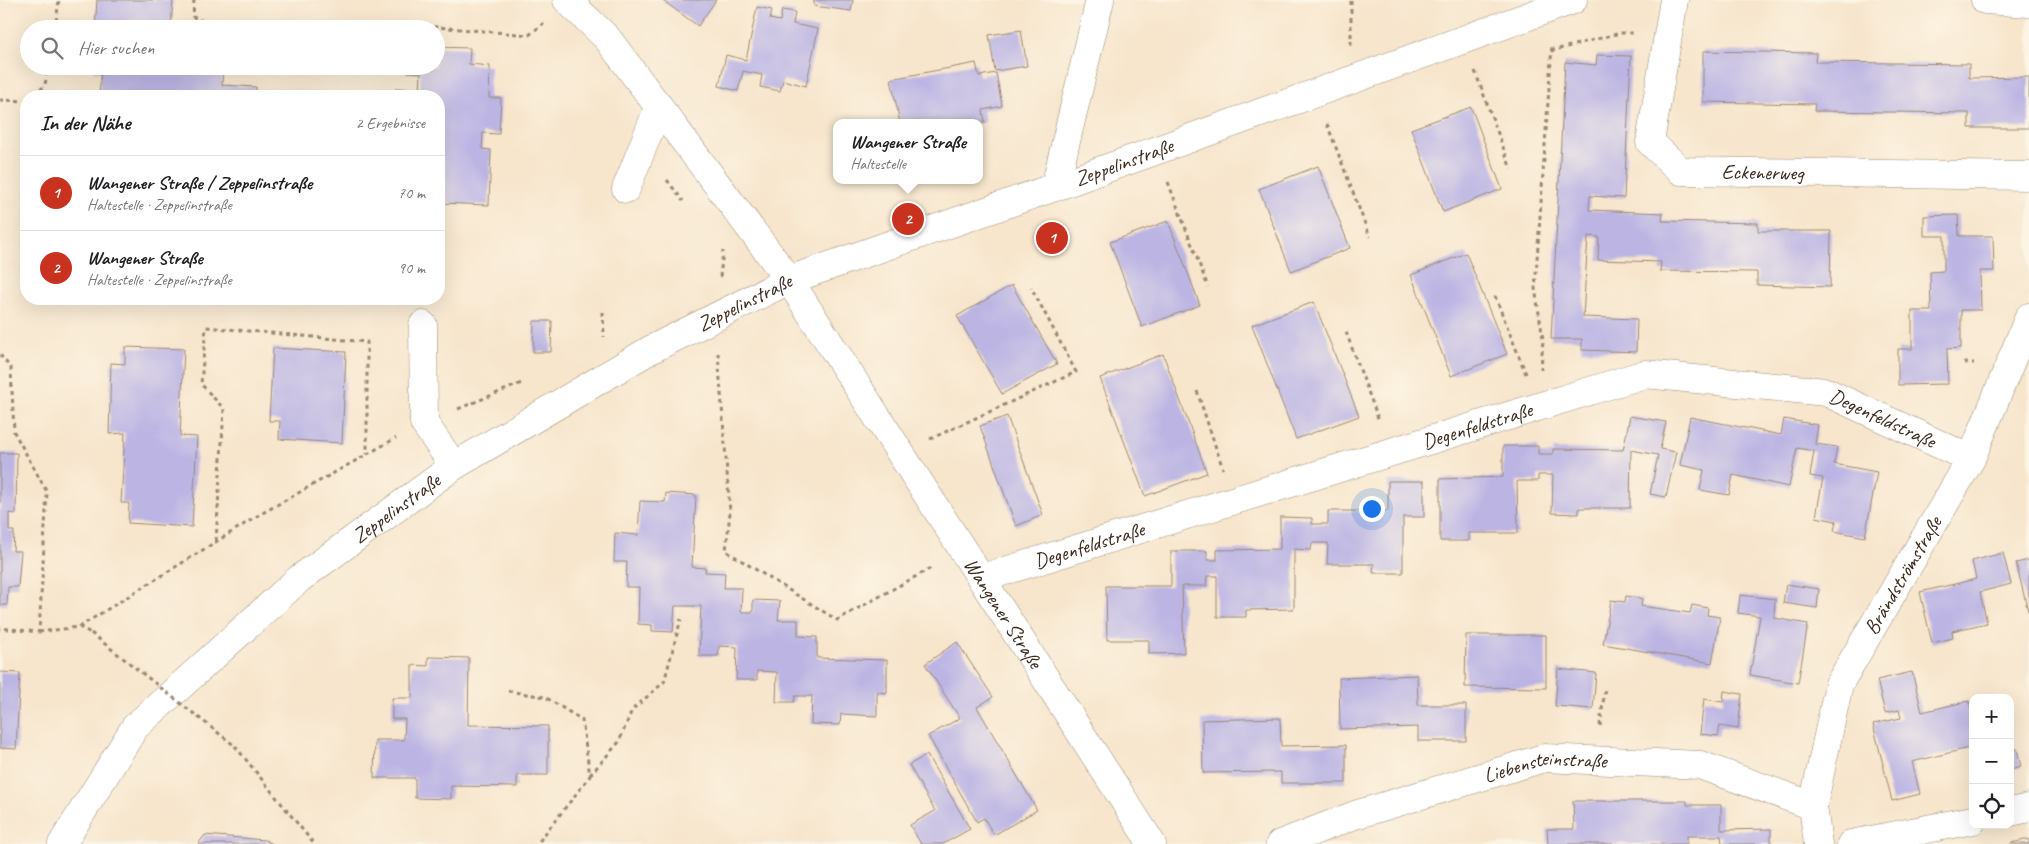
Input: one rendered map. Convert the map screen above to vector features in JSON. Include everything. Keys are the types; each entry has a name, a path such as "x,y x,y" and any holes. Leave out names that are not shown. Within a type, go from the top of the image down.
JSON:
{"street":[{"path":"1055,187 1100,0"},
{"name":"Eckenerweg","path":"1674,0 1650,142 1681,171 2029,176"},
{"path":"1985,0 2029,3"},
{"name":"Wangener Straße","path":"568,1 607,38 789,280 1152,844"},
{"name":"Zeppelinstraße","path":"62,844 135,727 299,578 454,466 650,350 789,280 1055,187 1564,4"},
{"path":"626,189 659,106"},
{"name":"Brändströmstraße","path":"1818,844 1813,806 1839,684 1971,459 2029,317"},
{"path":"423,325 424,423 454,466"},
{"name":"Degenfeldstraße","path":"982,578 1645,374 1826,392 1971,459"},
{"name":"Liebensteinstraße","path":"1280,844 1355,815 1544,758 1700,765 1813,806"},
{"path":"2014,811 2029,808"},
{"path":"1851,844 1969,821"}],"path":[{"path":"56,20 59,0"},
{"path":"194,0 193,17 200,20"},
{"path":"1350,80 1351,0"},
{"path":"445,28 529,35 568,1"},
{"path":"1539,407 1543,340 1535,288 1551,51 1564,4"},
{"path":"1551,51 1620,34 1668,33"},
{"path":"1463,40 1511,169"},
{"path":"40,90 45,85 47,75"},
{"path":"1316,93 1370,237"},
{"path":"0,100 20,102"},
{"path":"687,144 659,171 688,206"},
{"path":"1156,151 1208,287"},
{"path":"720,278 723,249"},
{"path":"900,453 1076,372 1031,287"},
{"path":"1495,296 1539,407"},
{"path":"603,312 604,340"},
{"path":"716,318 730,512 726,552 837,620 963,550"},
{"path":"216,541 224,409 201,384 206,327 367,342 367,454"},
{"path":"1346,332 1390,452"},
{"path":"0,355 11,368 14,432 48,492 39,632"},
{"path":"0,628 39,632 79,628 258,515 367,454 424,423 532,379"},
{"path":"1197,391 1234,501"},
{"path":"537,844 619,742 632,710 664,682 681,619"},
{"path":"79,628 90,633 235,746 314,844"},
{"path":"508,691 545,697 582,720 590,776"}],"building":[{"path":"97,0 173,0 172,20 96,20"},
{"path":"662,0 716,0 698,26"},
{"path":"814,0 853,0 851,11 814,6"},
{"path":"757,7 772,10 770,19 780,21 782,10 795,12 793,24 818,29 806,86 783,80 780,91 760,87 762,75 743,71 738,91 719,86 726,55 746,60"},
{"path":"1021,30 1027,66 995,71 989,35"},
{"path":"445,47 470,48 469,64 490,66 489,98 501,98 499,134 483,133 482,149 491,150 489,205 445,203 445,90 396,90 396,88 420,89 421,75 445,75"},
{"path":"1703,51 1816,53 1815,62 1969,64 1969,78 2029,77 2029,128 1969,128 1969,113 1814,111 1815,104 1703,102"},
{"path":"1597,55 1631,56 1624,198 1590,196 1589,210 1663,213 1662,221 1758,223 1758,231 1831,231 1830,287 1757,285 1757,272 1660,271 1661,262 1598,260 1599,237 1588,236 1583,317 1637,319 1636,352 1582,350 1582,339 1551,339 1565,62 1596,65"},
{"path":"976,63 979,76 996,73 1002,106 983,110 985,123 983,123 983,119 899,119 891,79"},
{"path":"101,75 223,75 222,85 256,87 256,90 100,90"},
{"path":"1471,107 1502,189 1443,212 1411,129"},
{"path":"1318,166 1350,248 1291,271 1259,189"},
{"path":"1958,215 1959,236 1993,236 1994,271 1980,271 1981,310 1961,310 1961,348 1947,349 1948,384 1898,385 1898,349 1912,349 1912,311 1931,311 1930,272 1944,271 1944,236 1924,236 1924,216"},
{"path":"1168,221 1200,305 1142,327 1110,242"},
{"path":"1466,253 1507,354 1451,376 1411,275"},
{"path":"1012,285 1057,364 1002,394 957,316"},
{"path":"1314,302 1359,416 1296,439 1252,325"},
{"path":"534,321 552,321 551,352 533,352"},
{"path":"125,347 184,349 180,436 197,437 192,527 128,523 129,503 121,503 125,433 109,434 111,363 125,364"},
{"path":"273,348 346,352 342,443 279,439 280,421 269,421"},
{"path":"1163,354 1207,473 1145,496 1100,378"},
{"path":"1007,416 1043,515 1016,526 980,426"},
{"path":"1630,416 1666,422 1660,449 1676,452 1666,497 1650,494 1658,455 1631,450 1630,508 1579,508 1579,514 1552,513 1553,475 1538,475 1538,481 1517,481 1518,533 1469,533 1469,541 1440,541 1440,479 1503,477 1503,446 1538,446 1538,454 1553,454 1553,449 1623,450"},
{"path":"1690,417 1781,435 1784,419 1818,425 1815,444 1837,447 1834,464 1877,472 1865,537 1834,531 1836,521 1816,517 1823,478 1810,476 1814,451 1797,448 1789,487 1733,475 1729,495 1700,490 1704,470 1680,465"},
{"path":"0,453 17,453 16,514 9,513 9,531 14,531 13,551 21,551 18,587 8,587 7,605 0,605"},
{"path":"1388,481 1424,481 1424,517 1403,517 1403,573 1373,573 1374,564 1327,564 1328,543 1312,543 1311,550 1294,549 1294,609 1246,610 1246,617 1217,617 1217,576 1207,576 1206,586 1182,586 1184,653 1149,654 1149,640 1107,640 1106,586 1171,586 1171,551 1207,551 1207,560 1217,560 1217,550 1280,549 1280,517 1312,518 1312,524 1328,524 1328,511 1388,511"},
{"path":"666,493 696,495 692,567 706,568 705,572 725,573 724,588 742,588 741,612 753,612 753,600 780,601 778,620 798,620 798,636 817,637 817,658 887,660 887,693 877,692 877,716 841,714 840,725 811,724 812,696 795,696 794,702 776,702 777,672 757,671 757,680 736,680 737,647 719,646 718,656 699,656 701,606 675,606 673,632 652,631 652,625 638,624 639,587 626,587 627,562 614,562 615,533 638,535 640,501 665,502"},
{"path":"2003,553 2011,584 1980,592 1987,623 1952,631 1953,638 1932,643 1920,592 1976,579 1972,561"},
{"path":"2029,560 2029,611 2028,611 2016,563"},
{"path":"1786,584 1819,589 1817,608 1783,603"},
{"path":"1740,595 1775,599 1774,618 1808,624 1798,683 1750,675 1760,616 1738,613"},
{"path":"1626,596 1642,599 1641,606 1690,613 1692,605 1708,608 1707,615 1720,617 1712,663 1603,644 1611,600 1625,602"},
{"path":"1466,635 1546,635 1546,688 1465,687"},
{"path":"957,642 993,697 977,707 1037,810 994,835 984,818 977,822 928,736 960,718 925,664"},
{"path":"428,657 469,658 468,725 548,726 548,775 517,775 517,787 451,786 451,799 415,798 415,778 374,778 375,740 404,740 405,719 392,719 392,698 412,698 412,665 428,666"},
{"path":"1558,669 1596,673 1593,709 1555,706"},
{"path":"0,672 20,673 16,749 0,748"},
{"path":"1912,672 1922,712 1969,701 1969,748 1912,762 1920,794 1892,801 1873,724 1901,718 1899,710 1885,713 1877,680"},
{"path":"1417,675 1418,705 1466,705 1466,741 1418,741 1418,727 1340,729 1339,678"},
{"path":"1724,691 1742,694 1738,729 1720,726 1718,736 1700,734 1704,699 1723,702"},
{"path":"1280,718 1281,746 1346,745 1346,783 1281,783 1281,772 1203,773 1202,720"},
{"path":"2014,749 2017,749 2021,767 2014,769"},
{"path":"927,755 970,829 943,844 921,844 910,825 935,811 909,765"},
{"path":"1573,801 1687,801 1687,805 1721,805 1721,830 1771,829 1771,844 1722,844 1721,836 1687,836 1687,844 1548,844 1547,829 1574,829"},
{"path":"205,835 265,840 273,844 198,844"},
{"path":"2029,839 2029,844 2011,844 2011,843"}],"place":[{"name":"Wangener Straße","path":"908,219"},
{"name":"Wangener Straße / Zeppelinstraße","path":"1052,238"}]}
